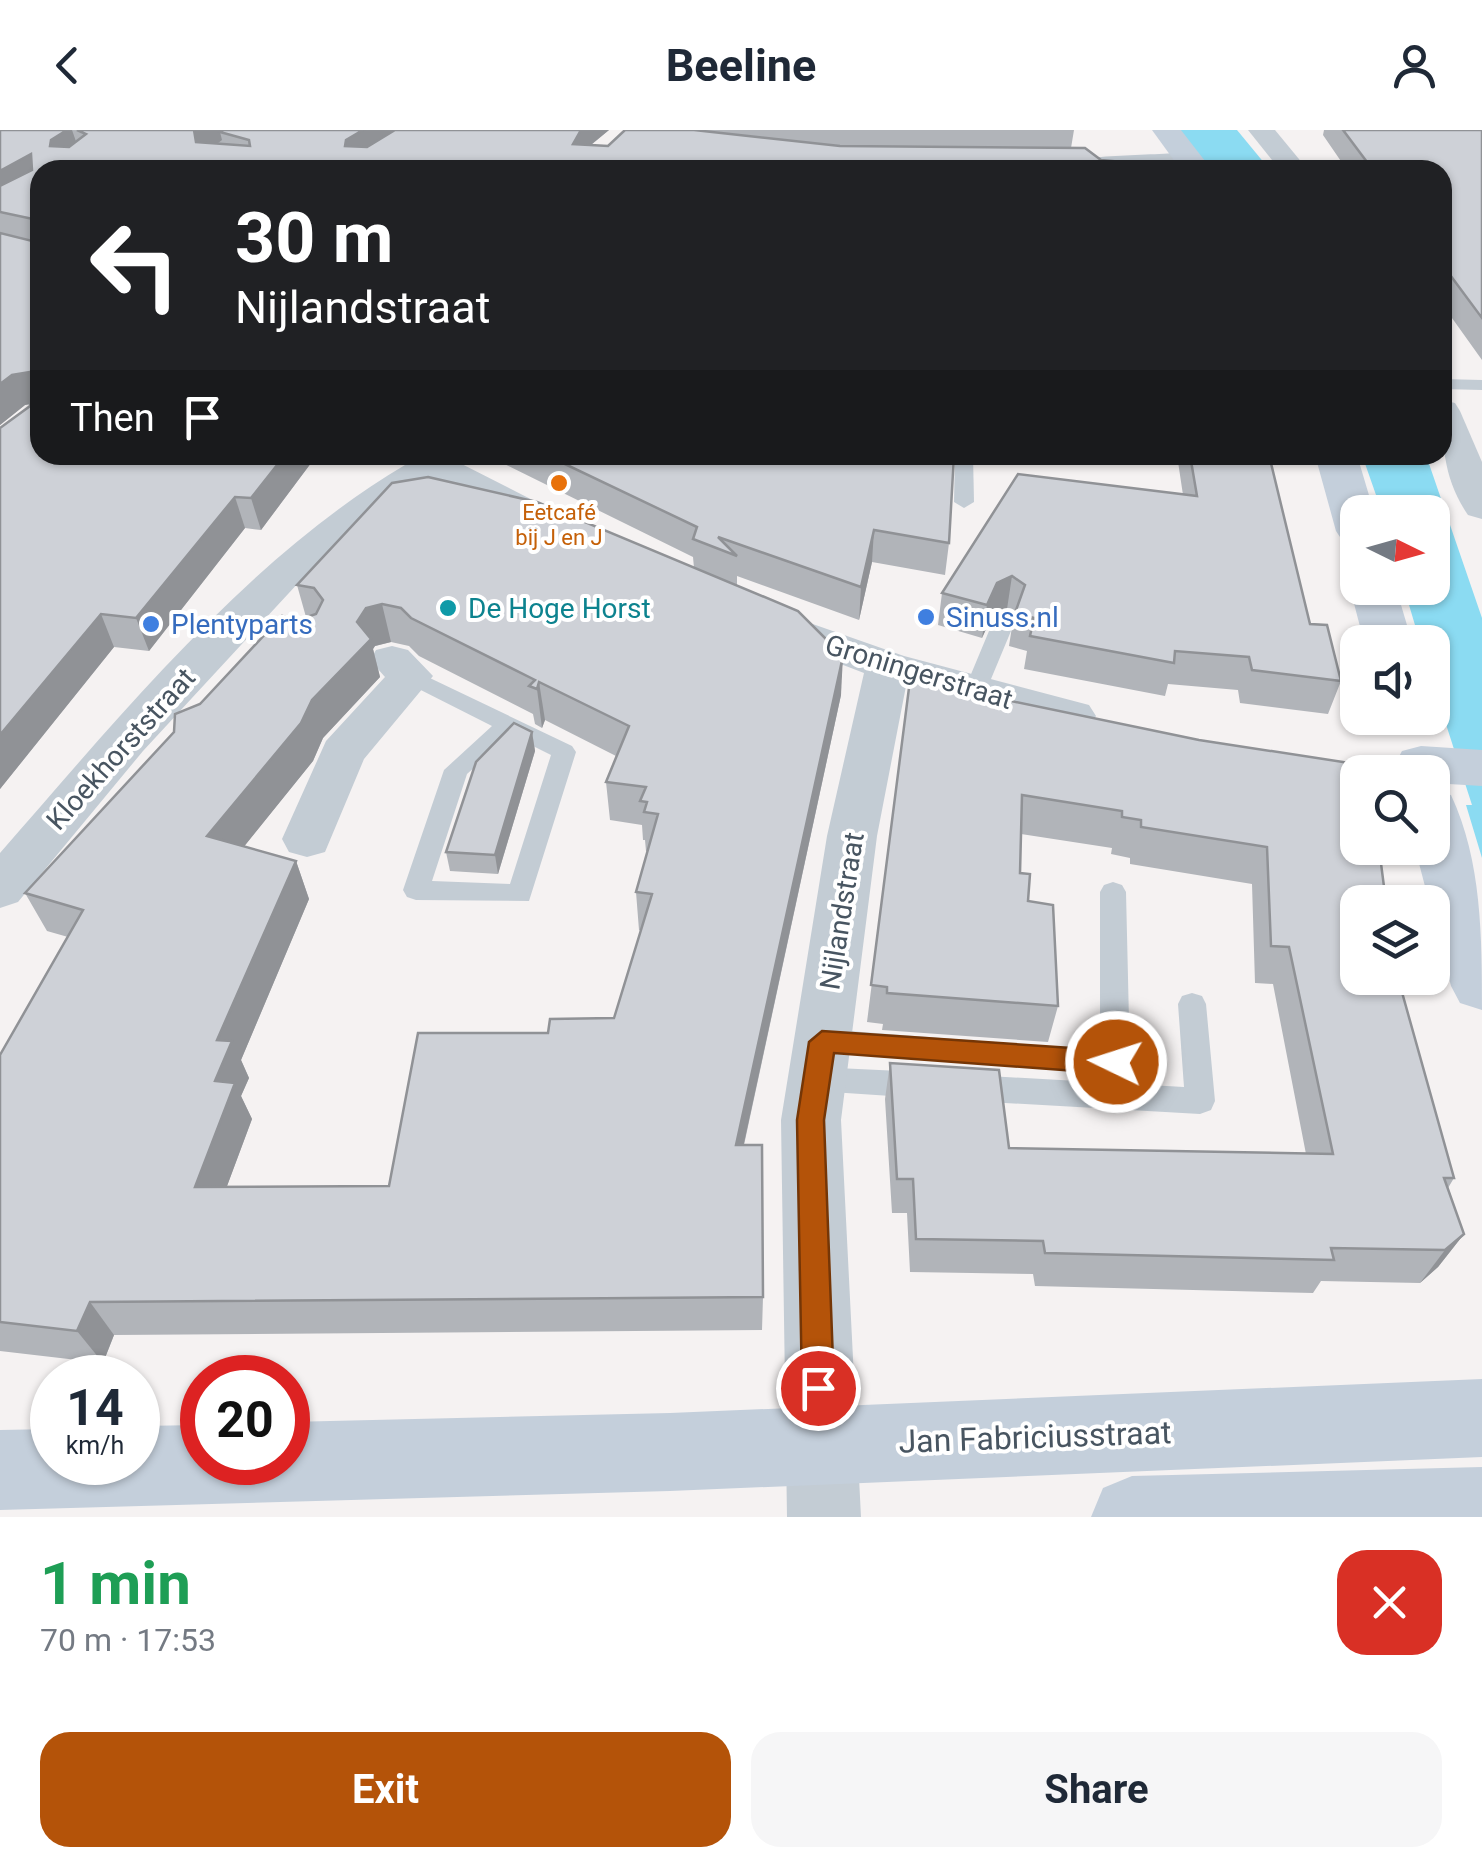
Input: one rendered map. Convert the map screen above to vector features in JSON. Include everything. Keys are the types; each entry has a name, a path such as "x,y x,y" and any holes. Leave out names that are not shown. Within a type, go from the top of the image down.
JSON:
{"main road":[{"path":"1339,465 1348,495"},
{"path":"1450,830 1482,986"},
{"name":"Jan Fabriciusstraat","path":"310,1463 822,1481 1482,1418"},
{"path":"0,1470 180,1465"},
{"path":"1132,1517 1482,1507"}],"street":[{"path":"1262,130 1286,160"},
{"path":"1082,160 1170,154"},
{"path":"1452,435 1482,507"},
{"name":"Kloekhorststraat","path":"3,880 126,740 299,558 417,465"},
{"path":"434,465 580,538"},
{"name":"Groningerstraat","path":"727,605 888,666 1109,724"},
{"path":"237,624 280,634"},
{"name":"Nijlandstraat","path":"822,1481 811,1120 852,836 888,666"},
{"path":"307,839 343,753 402,668"}],"lane":[{"path":"1452,384 1482,385"},
{"path":"964,465 964,502"},
{"path":"975,691 1005,619"},
{"path":"402,668 564,752 520,894 416,890 456,770 508,725"},
{"path":"819,1060 1116,1062 1113,892"},
{"path":"819,1060 1200,1101 1192,1004"}],"water":[{"path":"1180,130 1237,130 1262,160 1202,160"},
{"path":"1366,465 1429,465 1440,495 1376,495"},
{"path":"1450,525 1482,618 1482,858 1466,805 1472,805 1449,735 1450,625 1415,625 1409,605 1450,605"}],"building":[{"path":"0,130 67,130 51,140 50,146 69,147 86,134 77,130 194,130 196,142 250,146 249,140 220,132 363,130 346,140 345,146 367,147 395,130 581,130 573,144 608,146 625,130 694,130 840,146 1085,148 1101,160 31,160 31,154 0,171"},
{"path":"1343,130 1482,130 1482,318 1452,278 1452,160 1366,160"},
{"path":"30,171 30,218 0,212 0,186"},
{"path":"0,233 30,240 30,372 12,375 0,384"},
{"path":"30,406 30,465 277,465 251,498 235,497 136,618 101,614 0,735 0,428"},
{"path":"567,465 953,465 949,543 874,530 861,587 718,537 737,556 693,539 697,527"},
{"path":"1192,465 1271,465 1310,624 1327,625 1340,681 1252,670 1249,657 1175,651 1174,663 1030,636 1034,618 1015,613 1025,585 1012,576 997,583 987,605 942,593 1018,474 1197,496"},
{"path":"428,477 537,502 798,611 843,656 736,1145 762,1145 763,1297 90,1302 77,1331 0,1322 0,1055 83,910 25,893 174,732 175,714 200,704 282,616 298,620 316,614 323,600 314,588 297,585 392,483","holes":["382,604 401,608 411,618 535,680 529,686 537,689 539,682 629,726 606,782 646,787 640,801 647,802 644,812 658,814 636,892 652,894 614,1018 550,1019 548,1033 418,1033 389,1186 195,1187 235,1083 215,1081 232,1041 217,1040 296,861 207,836 301,723 312,700 371,639 357,622 366,608"]},
{"path":"910,680 1199,740 1340,762 1340,865 1381,865 1384,885 1340,885 1340,995 1403,995 1454,1178 1444,1178 1464,1234 1445,1250 1331,1248 1334,1260 1045,1253 1043,1241 916,1239 913,1179 897,1179 890,1063 999,1070 1009,1148 1333,1154 1289,947 1271,946 1267,847 1141,827 1141,820 1122,817 1122,811 1022,795 1020,873 1030,874 1028,901 1053,905 1058,1006 887,993 887,987 871,985"},
{"path":"514,723 532,732 495,855 446,852 476,762"}],"place":[{"name":"Eetcafé bij J en J","path":"559,483"},
{"name":"De Hoge Horst","path":"448,608"},
{"name":"Sinuss.nl","path":"926,617"},
{"name":"Plentyparts","path":"151,624"}],"route":[{"path":"818,1388 811,1120 822,1042 1116,1062"}]}
